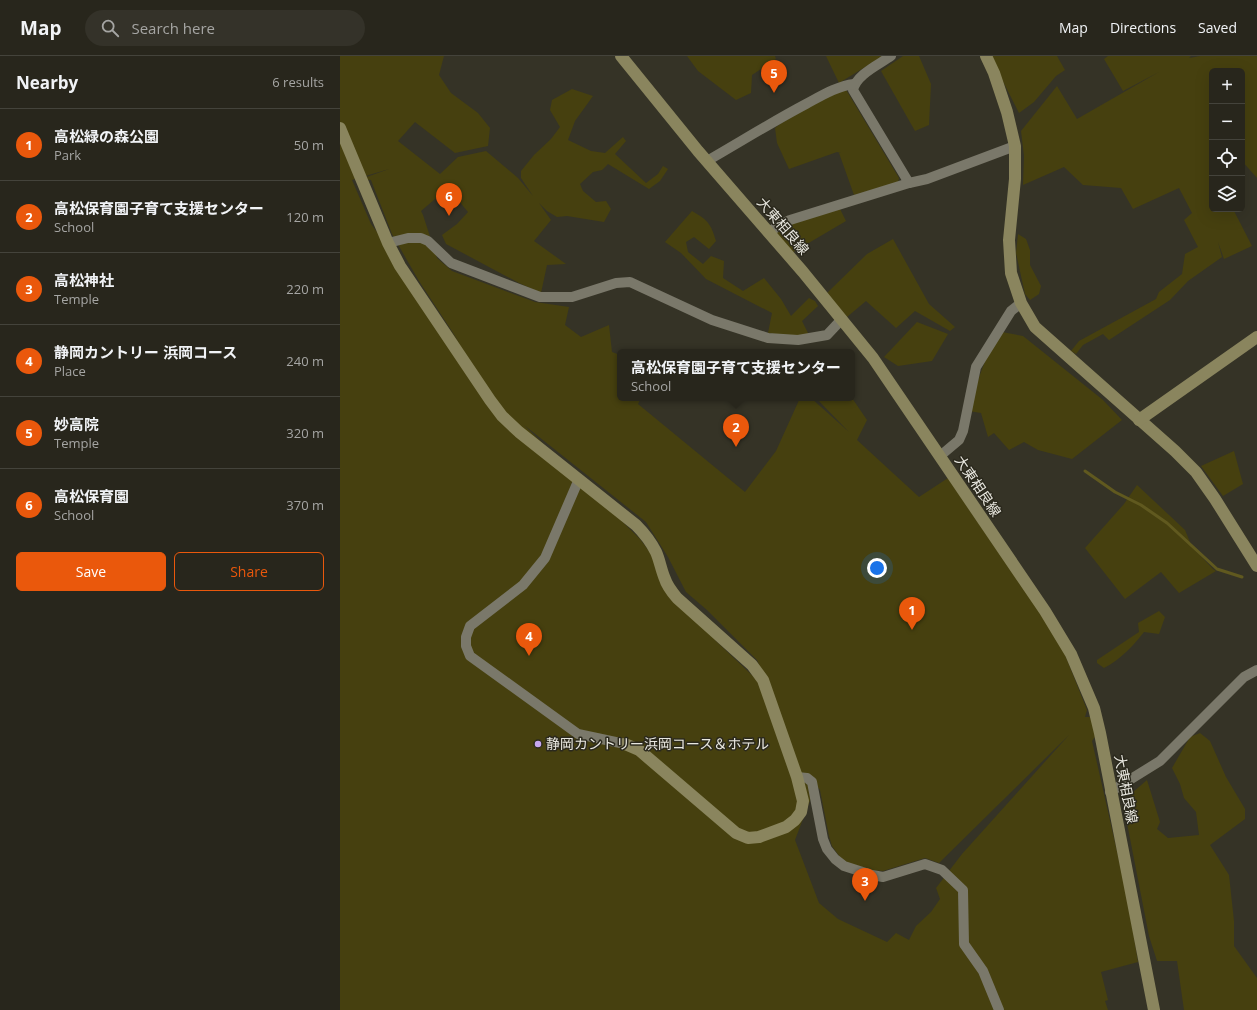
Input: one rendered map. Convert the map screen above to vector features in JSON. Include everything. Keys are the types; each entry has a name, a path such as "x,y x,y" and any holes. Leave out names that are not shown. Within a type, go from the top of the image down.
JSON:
{"street":[{"name":"大東相良線","path":"621,56 707,161 842,319 873,358 1045,611 1071,654 1094,708 1154,1010"},
{"path":"891,56 858,79 852,90 909,183"},
{"path":"986,56 994,73 1005,106 1015,146 1015,179 1009,240 1011,273 1021,303 1035,326 1196,472 1215,499 1257,566"},
{"path":"707,161 785,115 845,85 854,84"},
{"path":"340,128 388,243 400,266 502,416 519,432 579,479 636,524 647,537 655,550 661,563 665,580 677,598 752,665 763,680 797,778 803,801 801,812 795,820 786,827 759,837 748,838 736,833 638,750 625,744 578,734 470,656 466,646 466,637 470,626 522,585 545,558 579,479"},
{"path":"768,232 790,220 909,183 927,179 1015,146"},
{"path":"388,243 408,238 421,238 428,241 451,262 540,297 572,297 616,283 630,282 712,320 768,338 798,340 827,336 842,319"},
{"path":"940,456 959,440 963,431 976,367 1012,311 1021,303"},
{"path":"1139,420 1257,337"},
{"path":"1110,792 1160,761 1244,677 1257,670"},
{"path":"797,778 807,778 812,782 823,839 835,860 844,866 883,877 925,864 942,870 962,890 964,944 984,971 999,1010"}],"shaded area":[{"path":"340,56 444,56 439,75 451,93 478,113 490,128 488,146 455,153 415,122 398,141 440,174 458,157 486,151 518,178 533,196 521,178 521,171 534,155 551,139 560,127 550,110 552,100 572,89 593,96 575,121 568,140 591,151 605,153 623,137 626,141 615,154 646,183 658,174 663,166 668,169 660,181 649,189 608,164 602,170 593,172 580,184 583,191 596,202 606,201 611,209 604,222 567,216 557,217 547,211 539,203 551,220 534,241 566,264 547,265 541,293 446,244 442,235 457,224 468,212 448,188 421,211 437,258 452,271 535,302 569,307 565,325 581,337 609,325 612,352 617,354 617,401 640,401 638,404 745,492 776,451 799,401 814,401 849,432 819,401 854,401 867,420 857,440 919,497 948,478 1039,609 1064,652 1087,710 1085,717 1090,717 1097,734 1092,741 1128,900 1138,962 1101,972 1108,1000 1105,1001 1108,1010 340,1010","holes":["389,169 361,179 371,180 392,234 419,281 459,342 371,224 352,180","524,425 646,522 668,557 686,592 707,610 757,660 771,693 716,641 640,539","1069,735 962,854 936,888 940,899 931,912 916,926 909,940 896,933 887,942 838,919 819,903 795,840 816,785 820,790 832,846 840,857 849,864 871,870 883,871 925,858 939,863"]},
{"path":"687,56 775,56 776,59 752,75 751,93 736,100 698,71"},
{"path":"826,56 883,56 839,83"},
{"path":"903,56 919,56 931,84 929,125 915,131 881,71"},
{"path":"990,56 1057,56 1065,70 1056,76 1034,102 1019,113"},
{"path":"1108,56 1191,56 1189,58 1200,56 1257,56 1257,178 1245,164 1245,68 1209,68 1209,212 1235,212 1252,246 1224,259 1218,242 1222,257 1188,281 1170,300 1109,340 1103,334 1083,345 1076,354 1071,351 1079,341 1156,299 1159,292 1182,274 1185,254 1198,247 1184,220 1192,213 1179,188 1133,209 1121,188 1083,185 1064,167 1023,185 1024,156 1021,131 1057,86 1077,119 1159,72 1123,91 1104,59"},
{"path":"845,88 899,178 898,183 854,195 839,153 841,153 837,152 789,169 777,143 775,128 812,104"},
{"path":"840,209 846,221 790,254 772,231 797,221"},
{"path":"692,211 708,223 716,241 709,249 694,237 686,242 688,252 703,264 711,256 724,261 723,278 743,291 764,278 781,299 791,316 809,298 815,301 818,306 802,321 809,335 796,337 768,333 772,313 706,279 681,253 665,242"},
{"path":"1018,234 1026,239 1030,250 1030,265 1041,286 1039,294 1030,300 1025,294 1016,253"},
{"path":"893,239 929,304 955,327 950,331 915,311 896,328 866,301 847,317 826,294 867,254"},
{"path":"917,322 948,334 932,361 898,366 884,357"},
{"path":"1002,332 1023,336 1103,400 1122,420 1072,459 1038,450 1024,442 1009,450 994,433 988,437 981,413 969,411 978,380 990,350"},
{"path":"1234,451 1243,484 1223,496 1201,466"},
{"path":"1137,485 1185,530 1192,547 1216,571 1179,593 1161,572 1125,599 1085,548 1124,504"},
{"path":"1159,611 1165,617 1159,634 1144,632 1126,652 1110,665 1104,668 1097,663 1097,660 1139,632 1138,623"},
{"path":"1200,733 1210,741 1226,777 1245,809 1245,819 1210,845 1229,875 1234,921 1234,946 1257,978 1257,1010 1184,1010 1177,961 1157,961 1149,936 1127,823 1132,793 1147,780 1160,822 1157,829 1168,838 1199,835 1196,812 1184,798 1180,784 1172,768 1190,737"}],"waterway":[{"path":"1085,471 1115,492 1141,505 1167,523 1217,569 1242,577"}],"place":[{"name":"妙高院","path":"774,93"},
{"name":"高松保育園","path":"449,216"},
{"name":"高松保育園子育て支援センター","path":"736,447"},
{"name":"高松緑の森公園","path":"912,630"},
{"name":"静岡カントリー 浜岡コース","path":"529,656"},
{"name":"静岡カントリー浜岡コース＆ホテル","path":"538,744"},
{"name":"高松神社","path":"865,901"}]}
